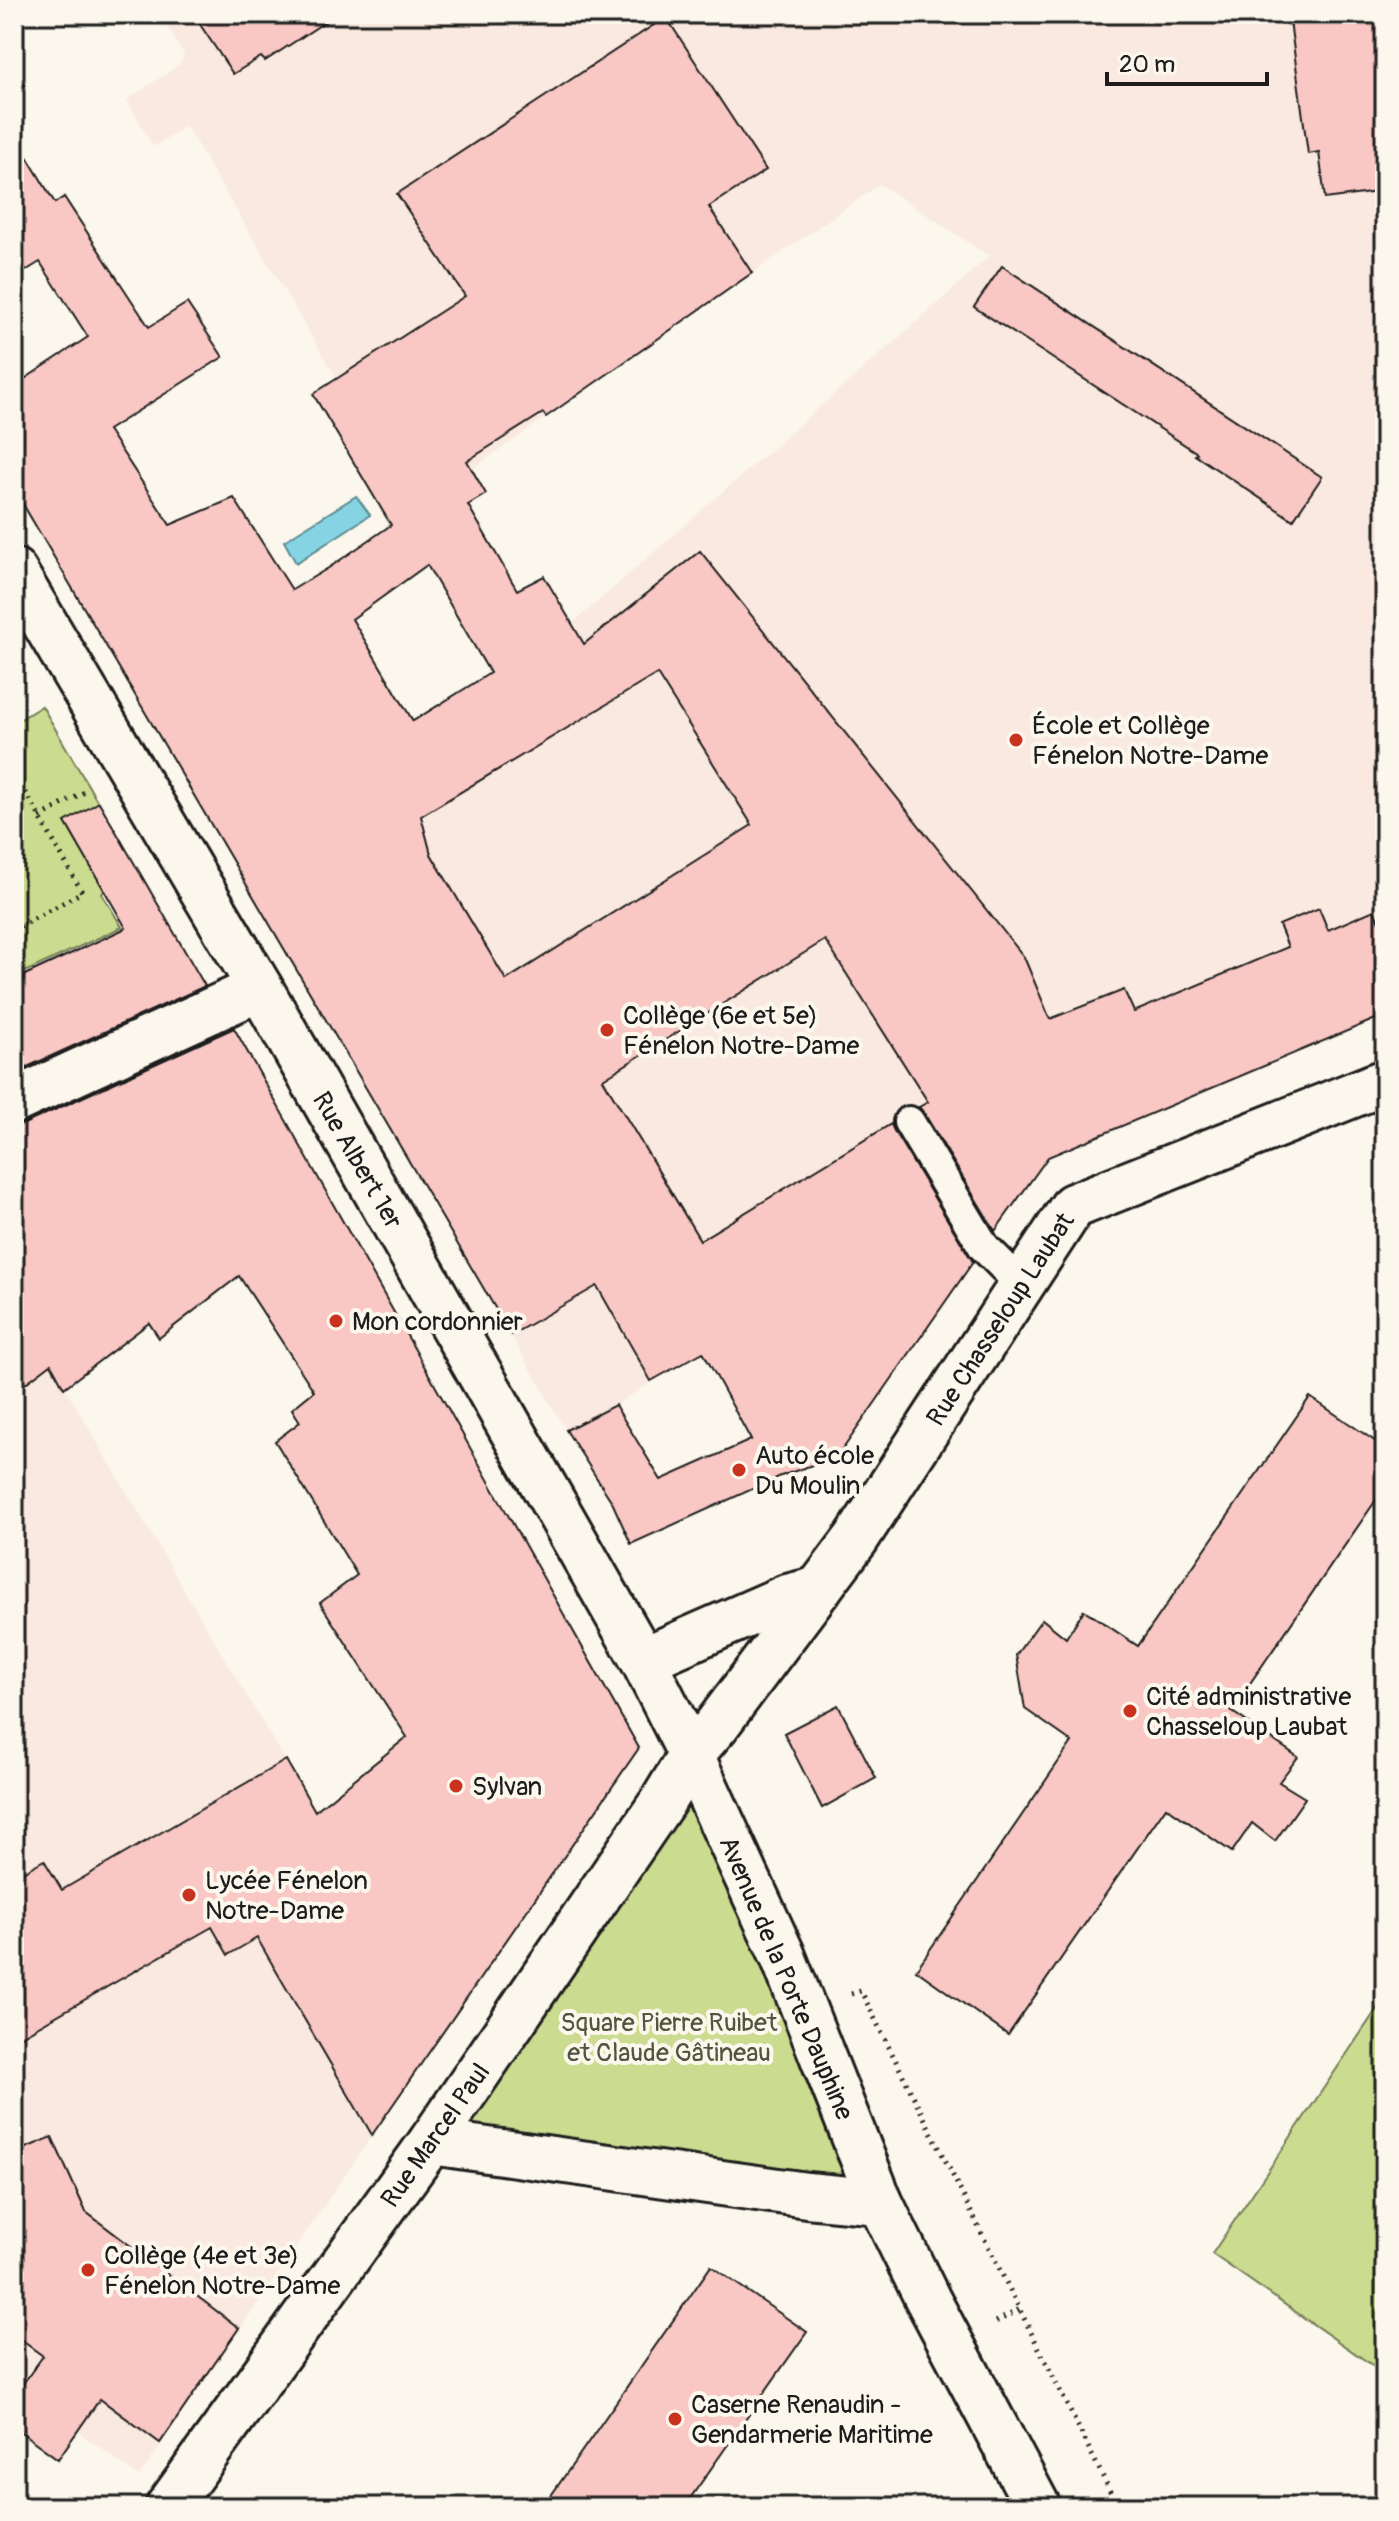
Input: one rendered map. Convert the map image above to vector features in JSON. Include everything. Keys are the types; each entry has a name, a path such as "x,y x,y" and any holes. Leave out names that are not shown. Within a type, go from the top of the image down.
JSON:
{"street":[{"name":"Rue Albert 1er","path":"14,571 260,988 643,1660 691,1755"},
{"path":"14,1101 260,988"},
{"name":"Rue Chasseloup Laubat","path":"691,1755 856,1539 1073,1206 1385,1082"},
{"path":"643,1660 787,1597 819,1589"},
{"name":"Avenue de la Porte Dauphine","path":"691,1755 805,2009 880,2202 928,2300 1038,2507"},
{"name":"Rue Marcel Paul","path":"168,2507 431,2142 663,1801 691,1755"},
{"path":"431,2142 807,2195 880,2202"}],"lane":[{"path":"909,1122 984,1247 1022,1285"}],"path":[{"path":"14,771 82,892 14,930"},
{"path":"805,2009 861,1991 1118,2507"}],"shaded area":[{"path":"159,14 1385,14 1385,1015 1048,1157 956,1287 940,1259 723,1342 566,1430 254,897 266,810 572,624 989,256 880,184 415,509 186,126 153,147 127,100 180,64 184,54"},
{"name":"Lycée Fénelon Notre-Dame","path":"51,1364 444,2030 139,2477 14,2383 14,1392"}],"green space":[{"path":"42,706 135,866 111,878 102,894 122,927 14,977 14,719 19,720"},
{"name":"Square Pierre Ruibet et Claude Gâtineau","path":"691,1755 880,2202 431,2142"},
{"path":"1385,1997 1385,2374 1212,2254"}],"water":[{"path":"356,496 370,515 296,563 284,541"}],"building":[{"path":"193,14 337,14 265,61 261,57 233,74"},
{"path":"1289,14 1385,14 1385,191 1325,199 1319,152 1308,154"},
{"path":"666,17 766,170 709,207 752,273 546,417 543,413 467,461 486,494 468,505 517,590 544,576 584,644 700,551 1024,957 1050,1019 1124,990 1134,1012 1288,947 1279,925 1319,908 1328,930 1374,910 1385,936 1385,1015 1048,1157 995,1231 919,1107 928,1102 825,940 603,1079 700,1240 891,1124 973,1262 838,1456 781,1476 631,1544 612,1502 566,1430 615,1405 661,1480 751,1440 703,1352 651,1381 597,1286 511,1335 14,489 14,386 88,337 40,262 14,278 14,135 55,203 64,197 149,327 187,303 223,357 108,430 170,525 234,498 292,590 391,525 313,394 465,296 397,194","holes":["427,565 490,673 413,721 352,619","657,674 752,825 506,980 431,854 421,816"]},
{"path":"1002,266 1322,477 1293,520 1195,455 1197,453 974,307"},
{"path":"99,802 205,986 14,1073 14,980 126,928 65,822"},
{"path":"234,1028 639,1748 372,2135 257,1938 228,1955 212,1927 14,2040 14,1877 44,1860 62,1890 286,1760 315,1811 407,1737 320,1603 357,1575 275,1441 300,1422 292,1409 314,1391 239,1276 159,1338 149,1323 64,1388 51,1364 14,1392 14,1126"},
{"name":"Cité administrative Chasseloup Laubat","path":"1310,1397 1385,1448 1385,1487 1231,1711 1298,1757 1279,1782 1305,1798 1275,1841 1252,1823 1232,1852 1166,1807 1008,2035 916,1970 1072,1742 1025,1709 1016,1655 1042,1619 1066,1638 1084,1610 1138,1646"},
{"path":"838,1705 876,1778 822,1808 784,1733"},
{"name":"Collège (4e et 3e) Fénelon Notre-Dame","path":"52,2137 86,2212 239,2328 160,2443 100,2399 58,2459 14,2427 14,2396 43,2356 14,2335 14,2153"},
{"name":"Caserne Renaudin - Gendarmerie Maritime","path":"711,2266 807,2332 684,2507 543,2507"}],"place":[{"name":"École et Collège Fénelon Notre-Dame","path":"1016,740"},
{"name":"Collège (6e et 5e) Fénelon Notre-Dame","path":"607,1030"},
{"name":"Mon cordonnier","path":"336,1321"},
{"name":"Auto école Du Moulin","path":"739,1470"},
{"name":"Cité administrative Chasseloup Laubat","path":"1130,1711"},
{"name":"Sylvan","path":"456,1786"},
{"name":"Lycée Fénelon Notre-Dame","path":"189,1895"},
{"name":"Collège (4e et 3e) Fénelon Notre-Dame","path":"88,2270"},
{"name":"Caserne Renaudin - Gendarmerie Maritime","path":"675,2419"}]}
